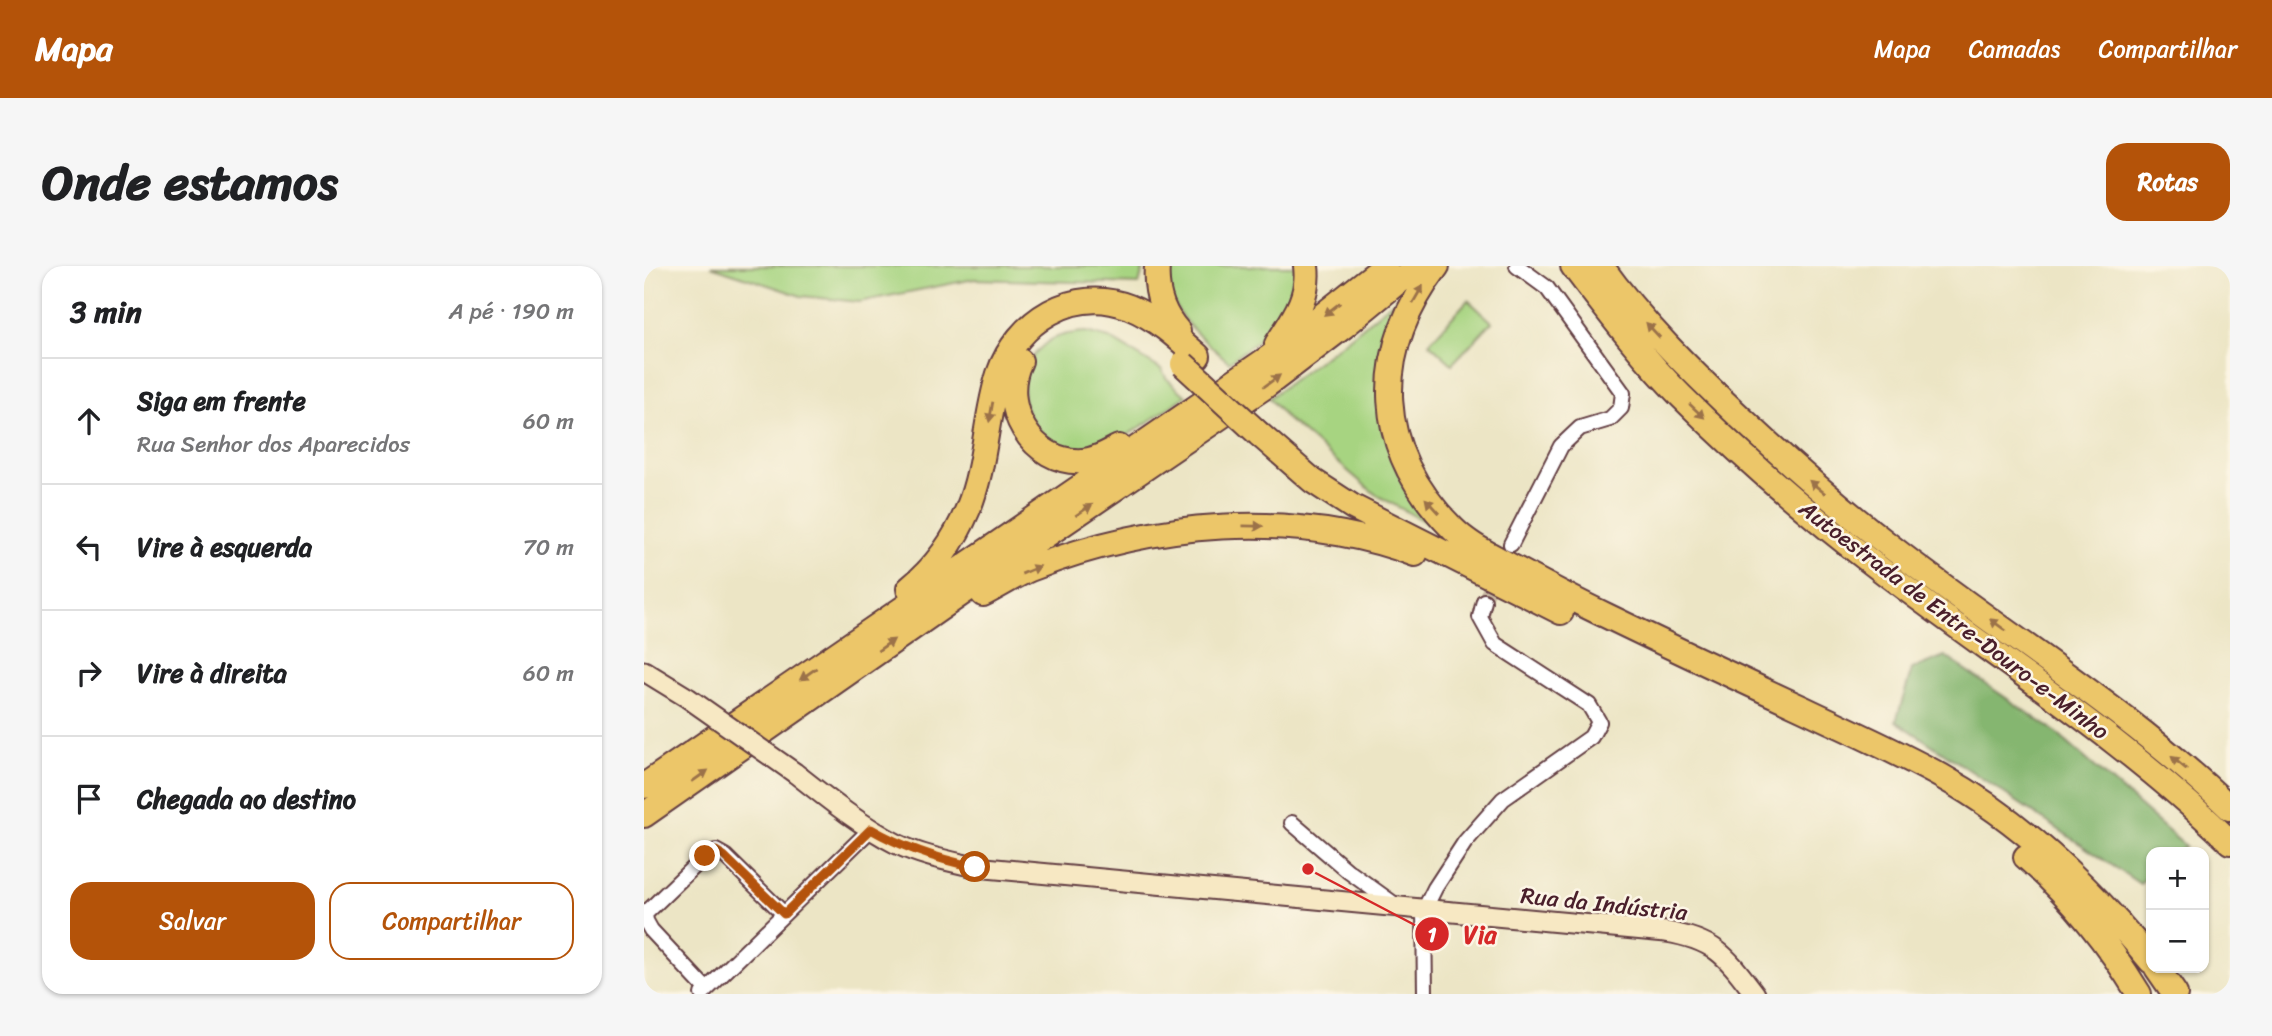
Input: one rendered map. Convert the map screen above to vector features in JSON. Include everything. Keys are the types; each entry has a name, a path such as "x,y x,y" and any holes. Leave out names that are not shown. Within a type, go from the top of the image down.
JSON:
{"highway":[{"path":"1157,266 1156,283 1161,304 1191,360"},
{"path":"1270,357 1294,320 1304,298 1306,266"},
{"path":"644,786 1270,357 1385,266"},
{"path":"644,815 926,617 1265,387 1345,326 1417,266"},
{"path":"1437,266 1405,316 1391,365 1389,398 1399,451 1422,495 1455,531 1474,546 1546,587 1943,777 2003,816 2039,846 2118,920 2146,955"},
{"name":"Autoestrada de Entre-Douro-e-Minho","path":"1573,266 1605,309 1680,394 1777,486 1875,566 2103,731 2230,842"},
{"name":"Autoestrada de Entre-Douro-e-Minho","path":"1601,266 1622,296 1697,377 1794,468 1890,547 2118,712 2230,808"},
{"path":"863,635 880,613 917,583 937,562 954,537 978,481 999,376 1013,345 1045,314 1074,302 1115,302 1151,318 1191,360 1266,430 1313,481 1353,507 1514,590 1897,771 1943,796 2001,835 2042,871 2092,926 2139,994"},
{"path":"1151,439 1140,435 1097,458 1083,461 1049,453 1026,433 1015,413 1012,389 1017,366 1030,345 1048,329 1072,318 1098,315 1121,320 1139,328 1191,360"},
{"path":"1266,430 1358,497 1504,572 1546,587"},
{"path":"926,617 938,619 1028,570 1074,554 1181,529 1238,526 1295,527 1344,533 1393,545 1514,590"},
{"path":"2039,846 2084,891 2154,994"},
{"path":"2160,973 2175,994"}],"street":[{"path":"1511,544 1561,446 1580,428 1610,419 1621,408 1623,393 1547,288 1517,266"},
{"path":"1425,994 1424,910 1435,888 1465,842 1503,799 1591,737 1599,722 1589,705 1495,644 1480,617 1484,601"},
{"name":"Rua da Indústria","path":"644,671 688,698 851,817 898,845 934,858 975,867 1686,935 1708,943 1728,959 1755,994"},
{"path":"1292,823 1348,871 1399,908"},
{"path":"784,914 716,851 705,856 645,914 651,930 704,992 784,914 871,829"}],"green space":[{"path":"711,266 1144,266 1139,284 974,279 859,302 801,296"},
{"path":"1166,266 1297,266 1297,293 1278,325 1229,362 1195,332 1180,314 1169,291"},
{"path":"1408,289 1395,314 1381,359 1380,387 1395,465 1411,497 1429,518 1450,536 1375,494 1286,418 1269,398 1349,338"},
{"path":"1468,300 1492,322 1452,364 1429,343"},
{"path":"1086,332 1109,338 1162,370 1166,378 1186,396 1127,435 1089,451 1066,447 1038,429 1024,401 1023,386 1033,356 1045,344 1054,338"},
{"path":"1945,656 2054,731 2185,846 2146,847 2146,879 2140,884 1896,721 1912,669"}],"tunnel":[{"path":"1484,601 1511,544"}],"place":[{"name":"Via","path":"1308,869"}],"route":[{"path":"705,856 716,851 724,856 784,914 871,829 898,845 934,858 975,867"}]}
